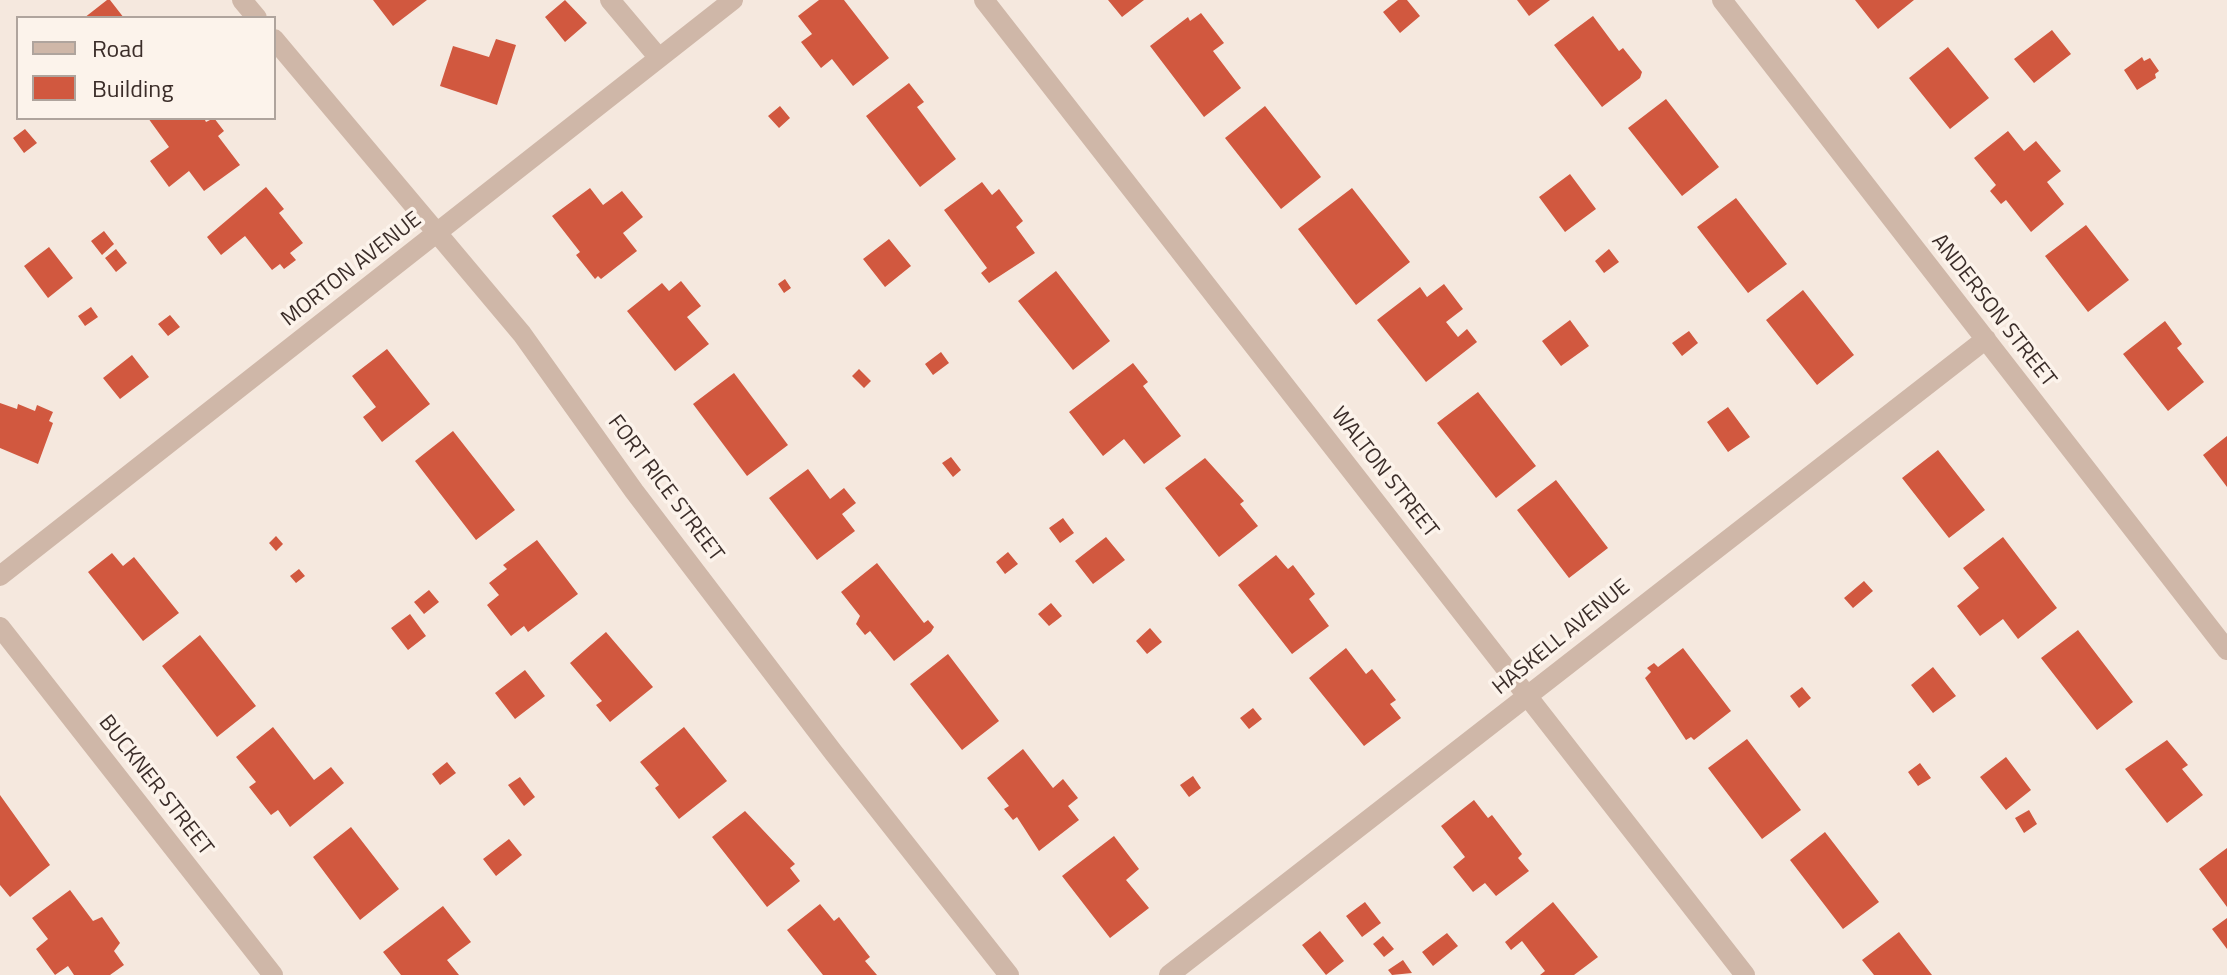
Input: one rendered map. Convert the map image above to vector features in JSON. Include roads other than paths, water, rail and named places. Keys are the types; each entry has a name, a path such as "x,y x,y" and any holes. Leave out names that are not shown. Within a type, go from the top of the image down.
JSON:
{"street":[{"path":"242,0 255,16"},
{"path":"610,0 659,58"},
{"name":"MORTON AVENUE","path":"0,576 733,0"},
{"name":"WALTON STREET","path":"984,0 1745,975"},
{"name":"ANDERSON STREET","path":"1722,0 2227,650"},
{"name":"FORT RICE STREET","path":"276,41 522,334 634,491 823,740 1009,975"},
{"name":"HASKELL AVENUE","path":"1169,975 1986,339"},
{"name":"BUCKNER STREET","path":"0,627 273,975"}]}
